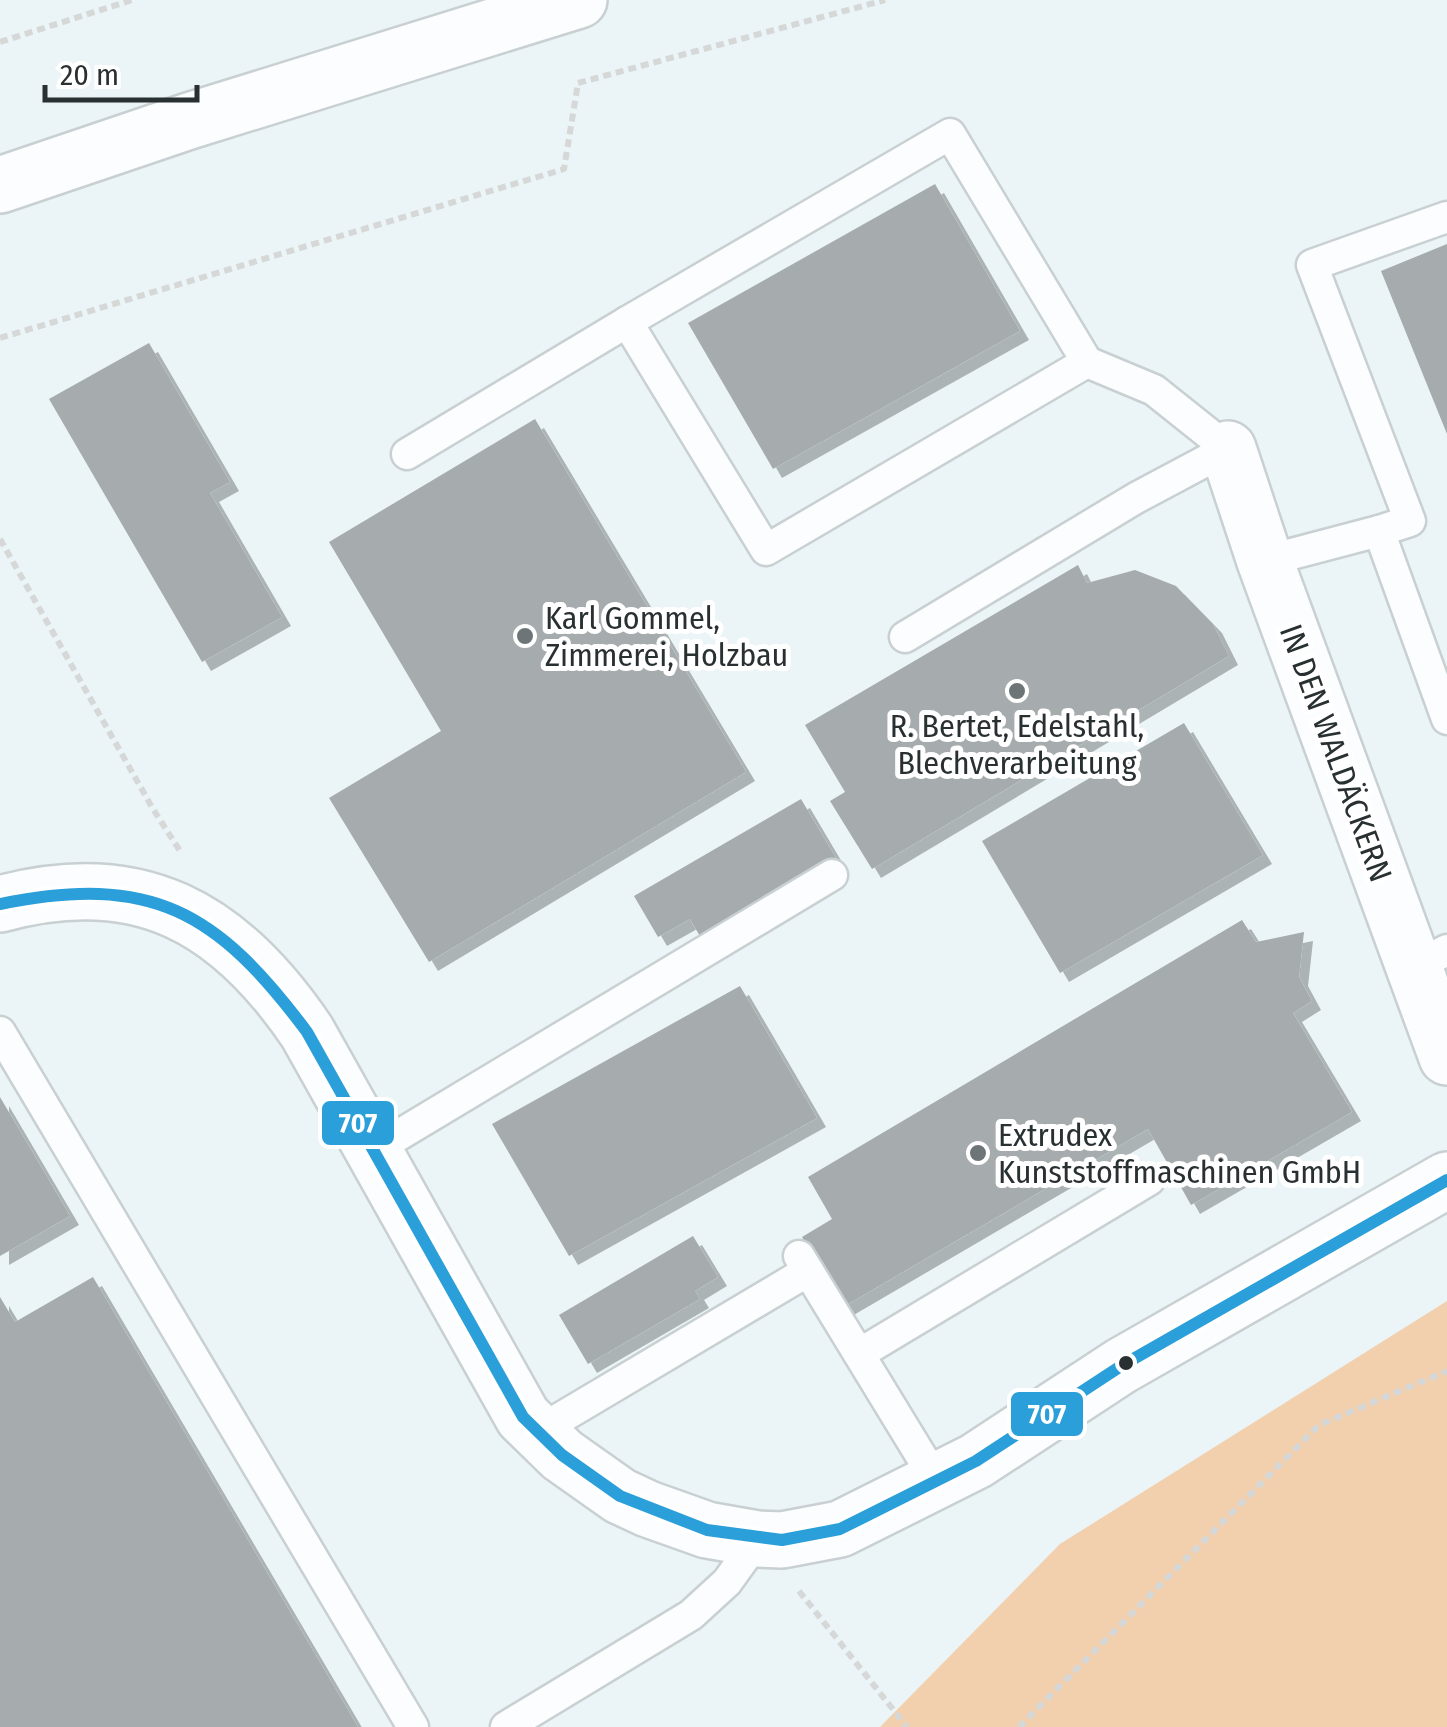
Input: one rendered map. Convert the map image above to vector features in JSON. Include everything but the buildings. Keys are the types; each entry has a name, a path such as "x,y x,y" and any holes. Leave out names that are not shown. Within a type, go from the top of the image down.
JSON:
{"street":[{"path":"0,185 579,0"},
{"name":"IN DEN WALDÄCKERN","path":"1228,449 1265,561 1431,959 1447,1057"},
{"path":"0,904 46,892 95,892 164,906 210,930 253,963 307,1032 509,1396 537,1432 620,1496 707,1530 782,1540 840,1528 976,1461 1121,1366 1447,1180"}],"lane":[{"path":"408,454 950,134 1087,362 1154,390 1228,449 1136,498 905,637"},
{"path":"1265,561 1410,521 1312,266 1447,217"},
{"path":"627,322 766,550 1087,362"},
{"path":"1379,531 1447,719"},
{"path":"374,1150 832,874"},
{"path":"0,1032 413,1727"},
{"path":"859,1354 1149,1180"},
{"path":"537,1432 803,1263 937,1482"},
{"path":"506,1727 691,1616 727,1582 758,1539"}],"path":[{"path":"0,42 132,0"},
{"path":"0,338 564,169 578,83 885,0"},
{"path":"0,539 152,809 182,854"},
{"path":"1019,1727 1319,1424 1447,1371"},
{"path":"758,1539 908,1727"}],"shaded area":[{"path":"1447,1301 1447,1727 880,1727 1060,1544"}],"transit line":[{"name":"707","path":"0,904 99,894 140,899 176,911 210,930 242,957 307,1032 523,1417 562,1455 620,1496 707,1530 782,1540 840,1529 976,1461 1121,1366 1447,1180"}],"place":[{"name":"Karl Gommel, Zimmerei, Holzbau","path":"525,636"},
{"name":"R. Bertet, Edelstahl, Blechverarbeitung","path":"1017,691"},
{"name":"Extrudex Kunststoffmaschinen GmbH","path":"978,1153"}]}
